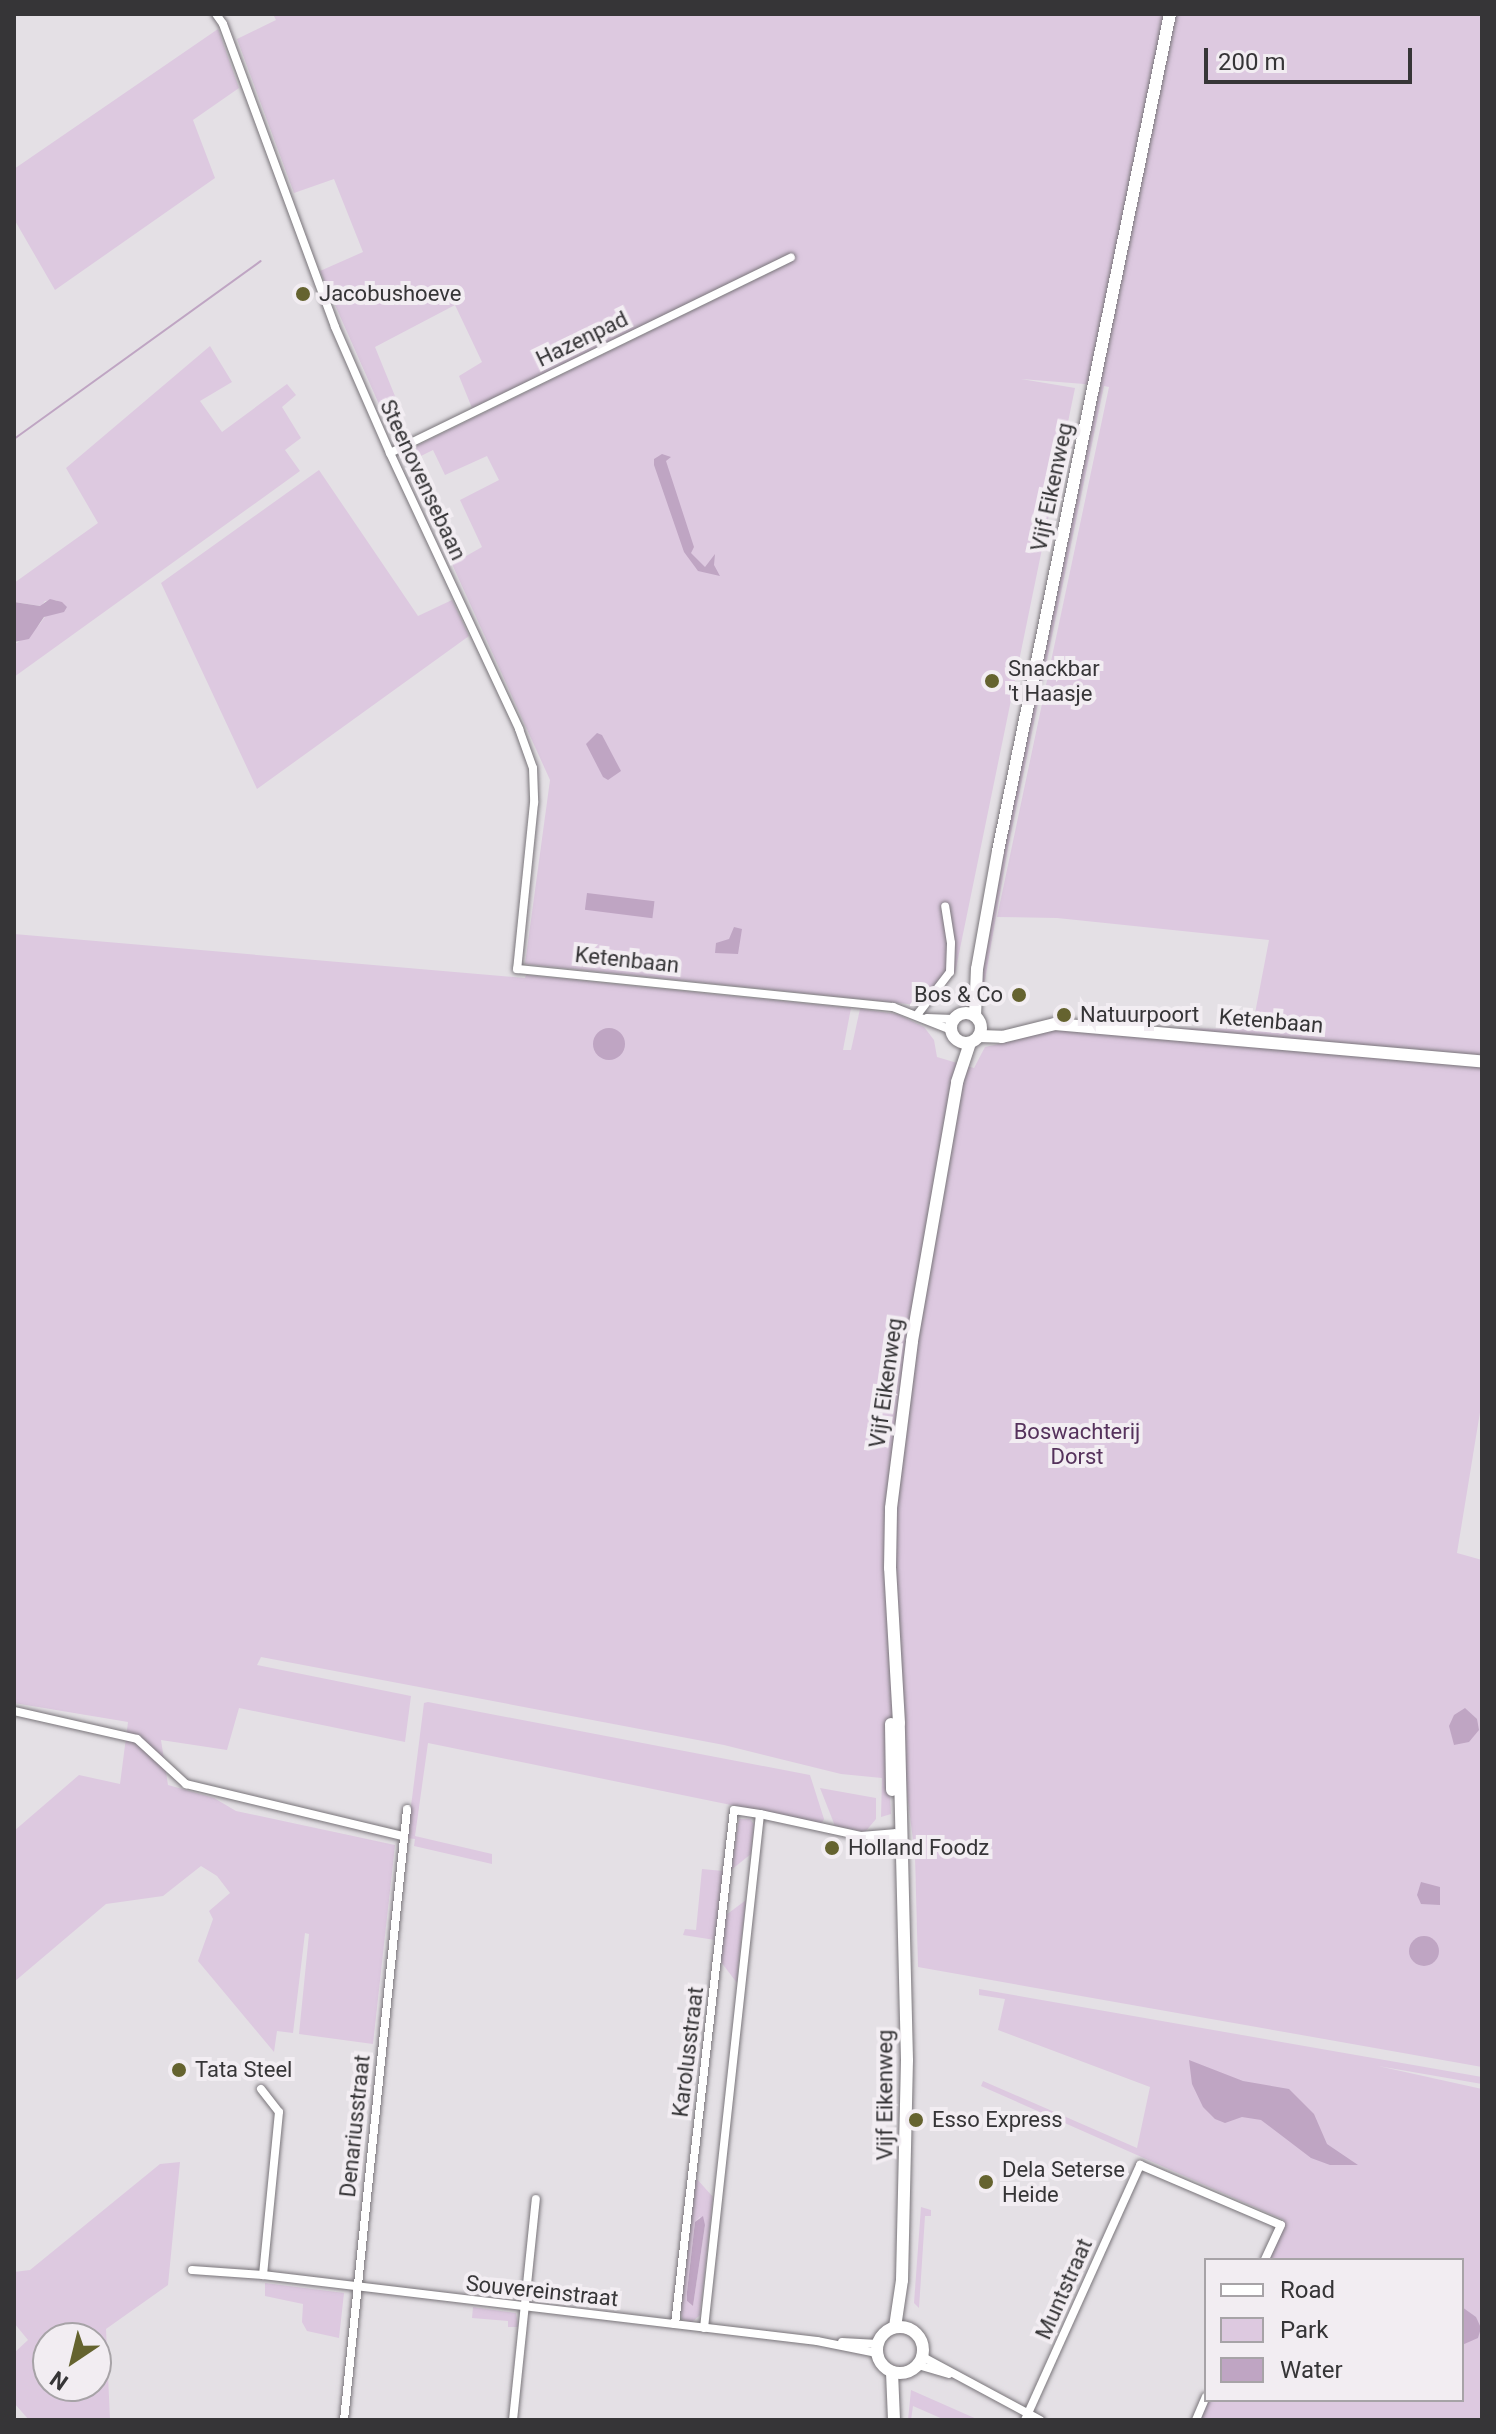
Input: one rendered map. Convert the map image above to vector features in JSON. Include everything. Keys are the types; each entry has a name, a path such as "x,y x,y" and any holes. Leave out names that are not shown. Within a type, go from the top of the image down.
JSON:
{"main road":[{"name":"Vijf Eikenweg","path":"901,2328 907,2075 890,1568 894,1465 912,1341 977,969 1170,14"},
{"name":"Ketenbaan","path":"966,1028 1010,1034 1043,1024 1060,1024 1482,1061"},
{"path":"901,2328 921,2339 920,2361 898,2372 882,2364 878,2348 884,2333 901,2328"},
{"path":"894,2420 898,2372"}],"street":[{"name":"Steenovensebaan","path":"216,14 223,24 315,278 390,453 519,729 533,768 534,803 517,969"},
{"name":"Hazenpad","path":"390,453 791,257"},
{"path":"919,1016 950,972 951,943 945,906"},
{"name":"Ketenbaan","path":"517,969 893,1007 966,1028"},
{"path":"14,1711 137,1739 186,1784 403,1836"},
{"name":"Denariusstraat","path":"344,2420 355,2288 407,1809"},
{"name":"Karolusstraat","path":"675,2324 734,1810 760,1814 704,2328"},
{"path":"760,1814 871,1837 897,1836"},
{"path":"261,2089 279,2112 263,2275"},
{"name":"Muntstraat","path":"1026,2417 1140,2165 1281,2225 1266,2258"},
{"path":"513,2420 536,2199"},
{"name":"Souvereinstraat","path":"192,2270 263,2275 878,2348"},
{"path":"920,2361 953,2375 1026,2417 1040,2420"},
{"path":"1196,2420 1204,2402"}],"green space":[{"name":"Boswachterij Dorst","path":"273,14 1482,14 1482,1400 1457,1553 1482,1560 1482,2067 918,1967 915,1856 906,1784 889,1780 891,1814 881,1817 882,1778 841,1774 724,1745 261,1657 257,1665 411,1696 405,1742 239,1708 227,1750 161,1740 168,1785 214,1798 236,1811 395,1845 373,2044 299,2034 309,1934 305,1933 293,2033 277,2031 274,2052 198,1961 213,1919 209,1911 230,1893 217,1876 201,1866 163,1896 106,1904 14,1982 14,1831 79,1775 120,1784 128,1722 14,1703 14,934 525,978 526,975 851,1008 843,1050 851,1050 860,1009 897,1014 924,1027 934,1040 937,1057 974,1068 985,1047 1012,1041 1021,1034 1045,1027 1252,1029 1269,940 1057,918 997,917 1109,387 1104,386 1008,848 982,997 978,997 982,961 1097,385 1021,379 1075,388 955,973 917,1005 525,964 550,780 452,564 482,547 460,500 499,480 487,456 445,475 433,450 407,463 402,453 785,265 783,260 472,408 459,376 482,362 455,305 375,347 397,401 386,420 320,271 363,252 334,179 294,193 237,39 276,20"},
{"path":"218,29 239,88 193,120 215,178 55,290 14,219 14,169"},
{"path":"210,346 232,382 200,401 222,432 287,384 296,395 282,407 301,438 285,450 300,471 14,677 14,642 17,643 39,625 57,600 45,601 41,606 14,602 14,583 98,523 66,468"},
{"path":"319,470 418,616 452,600 469,636 257,789 161,583"},
{"path":"424,1703 810,1775 824,1819 822,1823 814,1822 428,1743 415,1836 492,1854 492,1864 414,1846 415,1839 407,1838"},
{"path":"820,1788 876,1798 876,1819 865,1832 835,1826"},
{"path":"739,1819 750,1819 754,1824 751,1854 731,1870"},
{"path":"702,1869 723,1871 715,1940 683,1935 685,1929 696,1930"},
{"path":"746,1900 737,1983 721,1962 726,1915"},
{"path":"979,1989 1482,2077 1482,2084 1378,2066 1482,2089 1482,2420 1199,2420 1207,2402 1464,2402 1464,2258 1269,2258 1284,2220 981,2086 983,2081 1137,2148 1150,2087 998,2030 1005,1999 979,1995"},
{"path":"180,2162 168,2285 112,2325 112,2322 32,2322 32,2402 109,2402 110,2420 29,2420 14,2403 14,2353 28,2340 14,2323 14,2272 30,2270 160,2164"},
{"path":"696,2178 713,2197 700,2315 691,2323 682,2319","holes":["700,2217 705,2225 693,2306 687,2301 687,2292 695,2222"]},
{"path":"921,2207 931,2210 931,2216 925,2216 919,2308 914,2303"},
{"path":"265,2283 344,2293 339,2338 307,2331 302,2322 303,2304 265,2296"},
{"path":"473,2307 516,2313 518,2327 508,2327 508,2321 472,2318"},
{"path":"911,2390 979,2420 945,2420 913,2406 911,2420 908,2420"}],"water":[{"path":"662,454 671,457 666,461 694,547 691,553 705,567 715,554 714,565 720,576 698,571 684,552 654,465 654,459"},
{"path":"50,599 62,602 67,607 64,612 44,617 29,639 14,642 14,602 40,606"},
{"path":"597,733 602,735 621,771 608,780 603,777 586,744"},
{"path":"587,893 654,901 652,918 585,910"},
{"path":"734,927 742,929 738,954 715,953 716,943 729,939"},
{"path":"609,1028 620,1033 625,1044 620,1055 609,1060 598,1055 593,1044 598,1033"},
{"path":"1465,1708 1477,1719 1479,1730 1469,1742 1454,1745 1449,1726 1454,1715"},
{"path":"1421,1882 1440,1887 1440,1905 1421,1904 1417,1895"},
{"path":"1424,1936 1435,1940 1439,1951 1435,1962 1424,1966 1413,1962 1409,1951 1413,1940"},
{"path":"1189,2060 1243,2081 1289,2089 1314,2114 1327,2144 1358,2165 1330,2165 1311,2158 1261,2120 1242,2117 1225,2123 1215,2119 1203,2107 1192,2084"},
{"path":"703,2216 705,2225 693,2306 687,2301 687,2292 695,2222"},
{"path":"1464,2308 1476,2317 1481,2328 1478,2338 1464,2344"}],"waterway":[{"path":"14,439 261,261"}],"place":[{"name":"Jacobushoeve","path":"303,294"},
{"name":"Snackbar 't Haasje","path":"992,681"},
{"name":"Bos & Co","path":"1019,995"},
{"name":"Natuurpoort","path":"1064,1015"},
{"name":"Holland Foodz","path":"832,1848"},
{"name":"Tata Steel","path":"179,2070"},
{"name":"Esso Express","path":"916,2120"},
{"name":"Dela Seterse Heide","path":"986,2182"}]}
